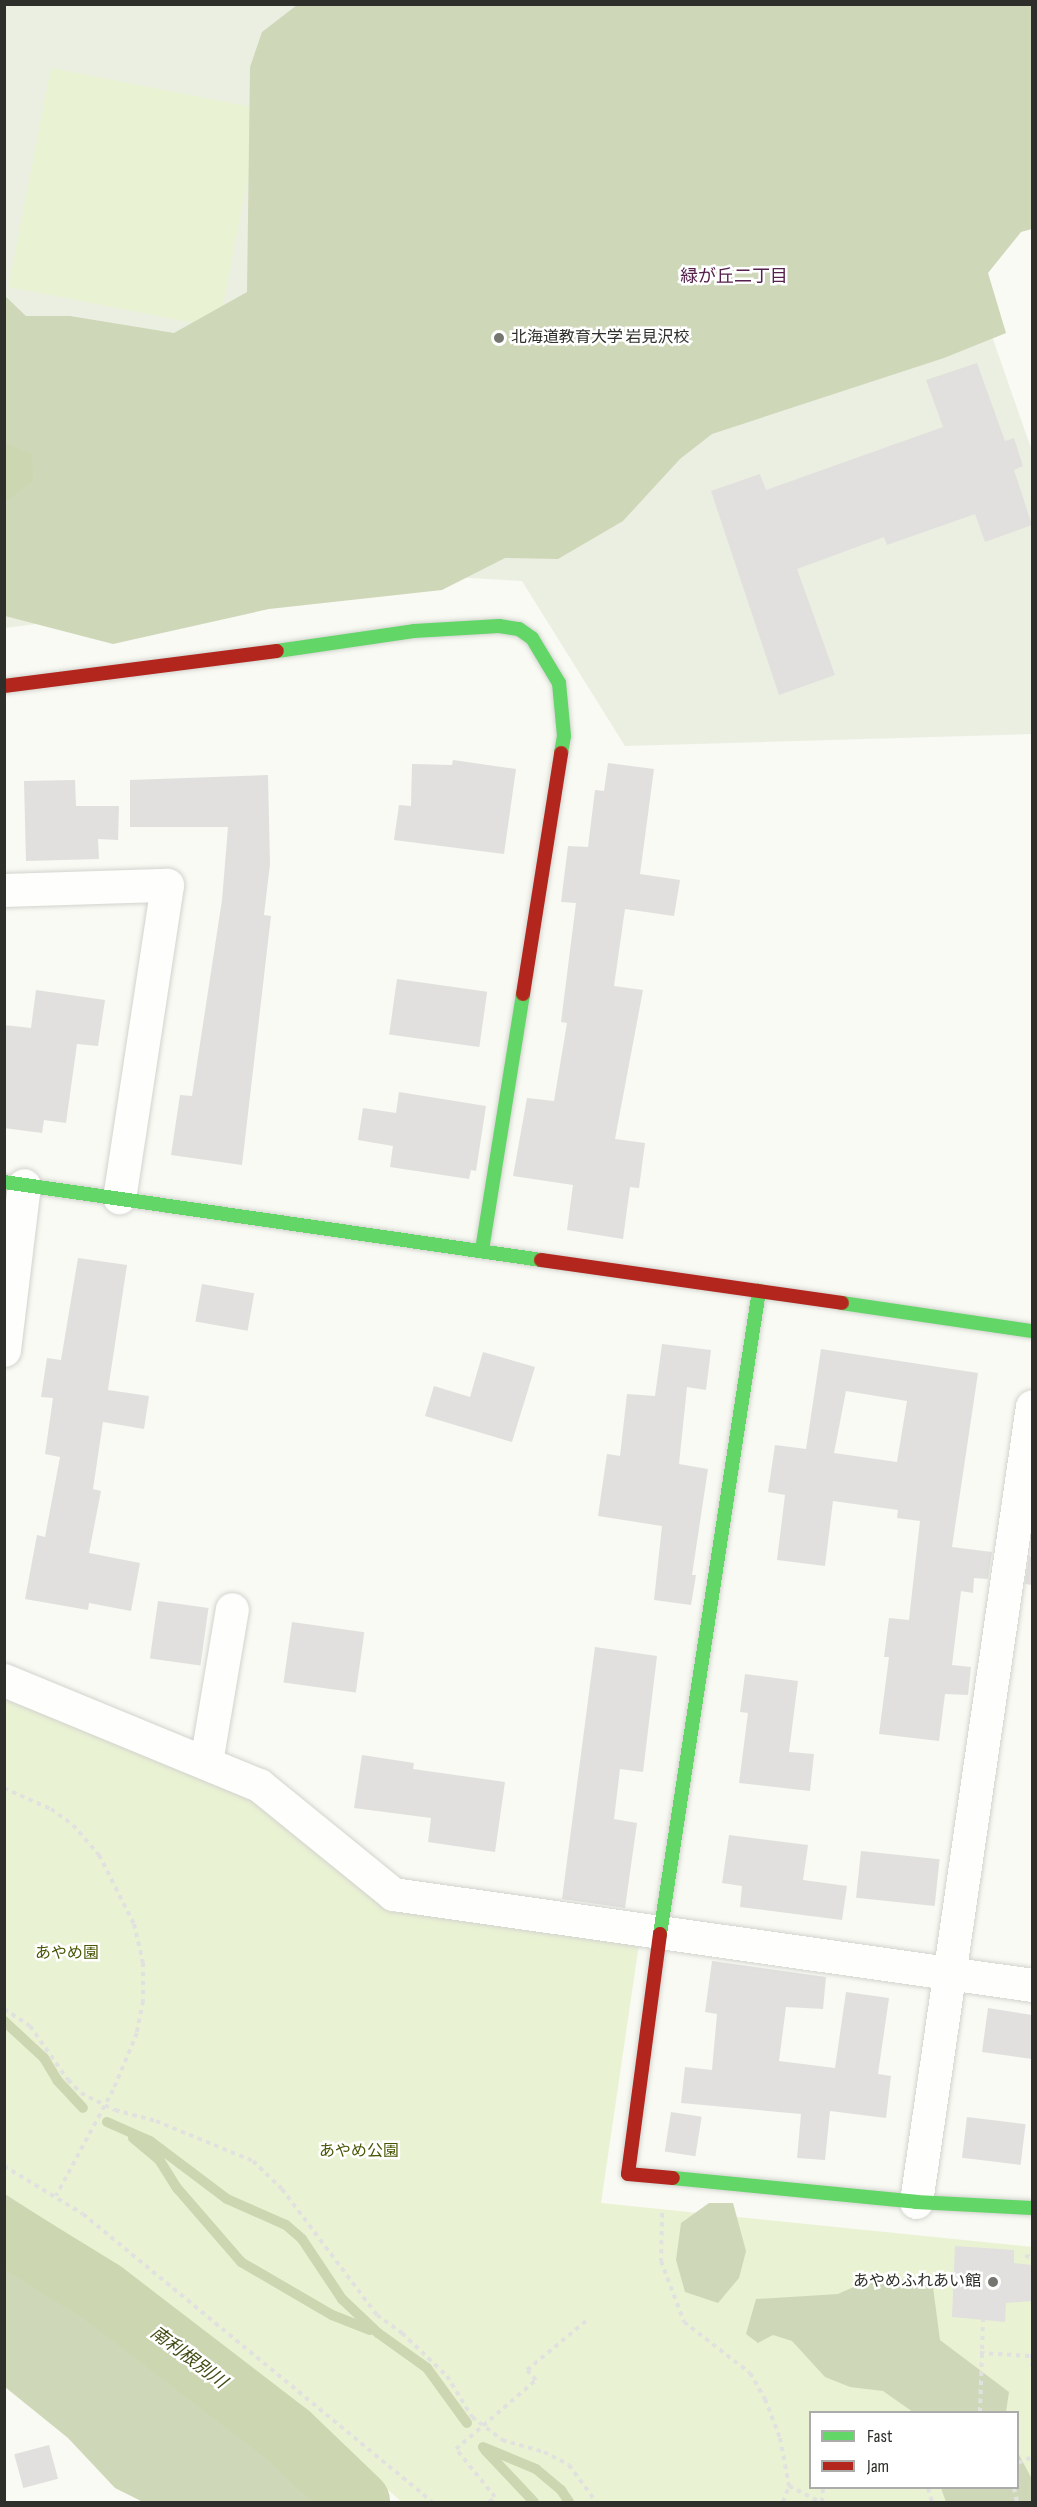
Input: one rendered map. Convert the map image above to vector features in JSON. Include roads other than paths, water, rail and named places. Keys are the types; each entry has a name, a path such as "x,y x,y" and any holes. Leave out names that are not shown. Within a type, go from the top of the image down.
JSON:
{"street":[{"path":"4,686 81,679 414,631 499,626 519,629 532,638 544,651 559,683 564,736 482,1250"},
{"path":"4,890 166,885 119,1197"},
{"path":"4,1350 14,1183 1032,1331"},
{"path":"759,1291 660,1931 628,2174 666,2180 916,2202 1032,2208"},
{"path":"916,2202 1032,1406"},
{"path":"206,1762 232,1609"},
{"path":"4,1680 259,1785 393,1894 1032,1985"}],"waterway":[{"path":"4,2021 44,2058 57,2080 83,2108"},
{"path":"107,2122 150,2141 227,2199 286,2225 302,2239 342,2299 378,2333 427,2368 467,2423"},
{"path":"133,2138 160,2161 177,2188 241,2262 332,2315 370,2330"},
{"name":"南利根別川","path":"4,2232 103,2293 288,2435 358,2502"},
{"path":"483,2447 536,2469 561,2490 569,2502"},
{"path":"485,2450 534,2502"}],"place":[{"name":"北海道教育大学 岩見沢校","path":"499,338"},
{"name":"あやめふれあい館","path":"993,2282"}],"district":[{"name":"緑が丘二丁目","path":"734,277"}],"park label":[{"name":"あやめ園","path":"67,1954"},
{"name":"あやめ公園","path":"359,2152"}]}
